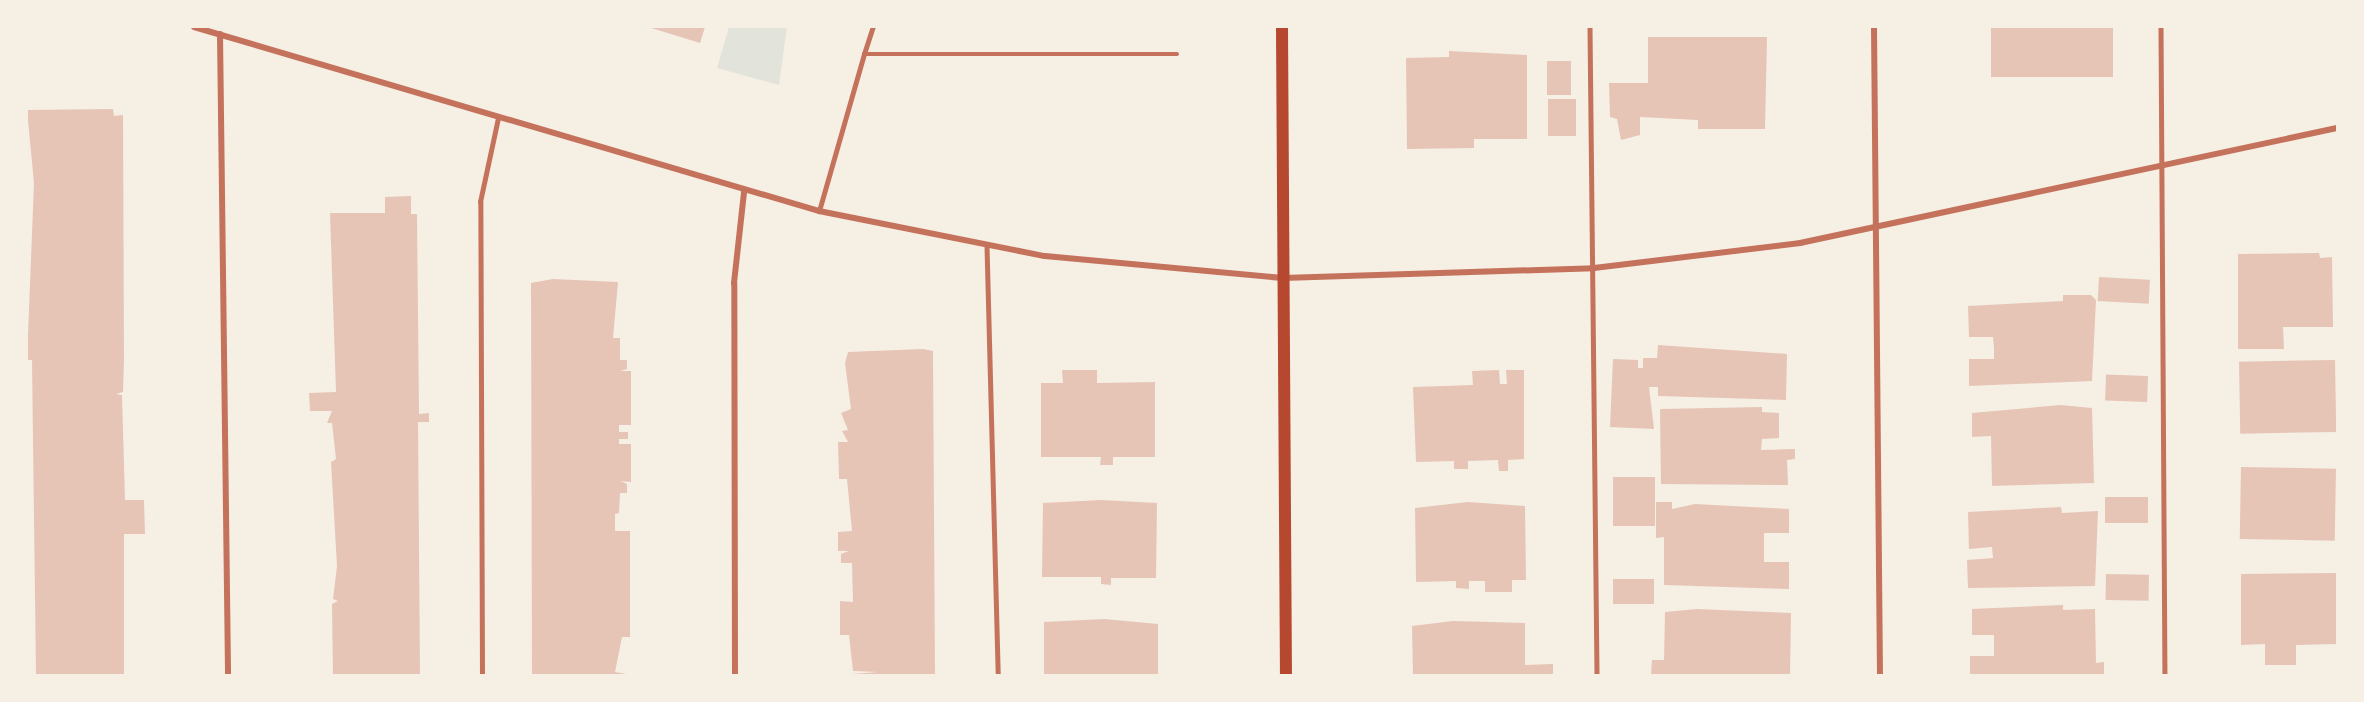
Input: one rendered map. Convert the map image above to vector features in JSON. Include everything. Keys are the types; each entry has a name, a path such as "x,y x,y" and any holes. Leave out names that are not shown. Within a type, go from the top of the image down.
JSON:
{"main road":[{"path":"1282,27 1286,675"}],"street":[{"path":"194,27 744,192 819,211 987,246 1120,265 1283,278 1594,268 1876,229 2337,128"},
{"path":"1874,27 1880,675"},
{"path":"220,34 228,675"},
{"path":"735,675 734,283 744,192"}],"lane":[{"path":"819,211 873,27"},
{"path":"1590,27 1597,675"},
{"path":"2162,27 2165,675"},
{"path":"864,54 1177,54"},
{"path":"482,675 480,202 498,118"},
{"path":"987,246 998,675"}],"shaded area":[{"path":"729,27 787,27 779,85 717,68"}],"building":[{"path":"648,27 705,27 700,43"},
{"path":"1991,27 2113,27 2113,77 1991,77"},
{"path":"1648,37 1767,37 1765,129 1698,129 1698,120 1640,117 1640,135 1621,140 1617,119 1610,117 1609,83 1648,83"},
{"path":"1449,51 1527,55 1527,139 1474,139 1474,148 1407,149 1406,58 1449,57"},
{"path":"1547,61 1571,61 1571,95 1547,95"},
{"path":"1548,99 1576,99 1576,136 1548,136"},
{"path":"113,109 114,116 123,115 124,359 123,392 116,394 122,395 125,500 144,500 145,534 124,534 124,675 36,675 32,360 27,360 34,183 27,110"},
{"path":"411,196 411,214 417,214 419,414 429,413 429,422 418,422 420,675 333,675 332,604 338,601 333,599 337,566 331,462 336,459 332,423 327,423 332,411 310,411 309,393 336,392 330,213 385,213 385,197"},
{"path":"2319,253 2320,258 2332,257 2333,327 2283,327 2284,349 2238,349 2238,254"},
{"path":"2099,277 2150,280 2149,304 2098,301"},
{"path":"553,279 618,282 613,338 620,338 620,360 627,360 627,369 620,371 631,371 631,425 619,425 619,432 628,432 628,439 619,439 619,444 631,444 631,482 621,481 627,484 627,493 620,493 619,513 615,514 615,531 630,531 630,637 622,637 615,672 632,675 532,675 531,283"},
{"path":"2063,295 2091,295 2096,300 2092,381 1969,386 1969,359 1994,359 1994,348 1993,337 1969,337 1968,306 2063,301"},
{"path":"1658,345 1787,354 1786,400 1658,396 1658,387 1649,387 1654,429 1610,427 1613,359 1638,360 1638,368 1643,368 1643,358 1657,358"},
{"path":"923,349 933,351 935,675 838,675 878,672 853,671 849,635 840,635 840,601 853,602 852,563 841,563 841,554 849,551 838,551 838,532 852,531 847,479 839,479 838,442 848,442 842,431 848,430 841,413 851,409 845,363 848,352"},
{"path":"2335,360 2336,432 2240,434 2239,362"},
{"path":"1062,370 1097,370 1097,383 1155,382 1155,457 1113,457 1113,465 1100,465 1101,457 1041,457 1041,383 1063,383"},
{"path":"1499,370 1500,384 1507,384 1506,370 1524,370 1524,459 1508,460 1508,471 1499,471 1498,460 1468,461 1468,469 1454,469 1454,461 1416,462 1413,387 1473,385 1472,371"},
{"path":"2106,375 2148,376 2147,402 2105,401"},
{"path":"2061,405 2092,408 2094,483 1992,486 1991,436 1972,437 1972,413"},
{"path":"1762,407 1762,412 1779,413 1779,438 1762,439 1761,450 1795,449 1795,459 1787,460 1788,485 1661,484 1660,409"},
{"path":"2241,467 2336,469 2335,541 2240,539"},
{"path":"1613,477 1655,477 1655,526 1613,526"},
{"path":"2105,497 2148,497 2148,523 2105,523"},
{"path":"1101,500 1157,503 1156,578 1111,578 1111,585 1101,584 1101,577 1042,577 1043,503"},
{"path":"1468,502 1525,506 1526,580 1512,580 1512,592 1485,592 1485,581 1469,581 1469,589 1456,588 1456,581 1416,582 1415,508"},
{"path":"1656,502 1672,502 1672,509 1695,504 1789,509 1789,533 1764,533 1764,562 1789,562 1789,589 1664,585 1664,537 1656,538"},
{"path":"2061,507 2062,513 2098,511 2095,586 1968,588 1967,560 1993,558 1992,547 1969,549 1968,512"},
{"path":"2336,573 2337,644 2296,645 2296,665 2265,665 2265,644 2241,645 2241,574"},
{"path":"2106,574 2149,575 2149,601 2106,600"},
{"path":"1613,579 1654,579 1654,604 1613,604"},
{"path":"2063,605 2063,610 2095,609 2096,663 2104,662 2104,675 1970,675 1970,656 1994,656 1994,635 1972,635 1972,609"},
{"path":"1697,609 1791,613 1790,675 1651,675 1652,660 1664,660 1665,612"},
{"path":"1104,619 1158,624 1158,675 1044,675 1044,622"},
{"path":"1453,621 1525,623 1525,665 1553,664 1553,675 1413,675 1412,626"}]}
